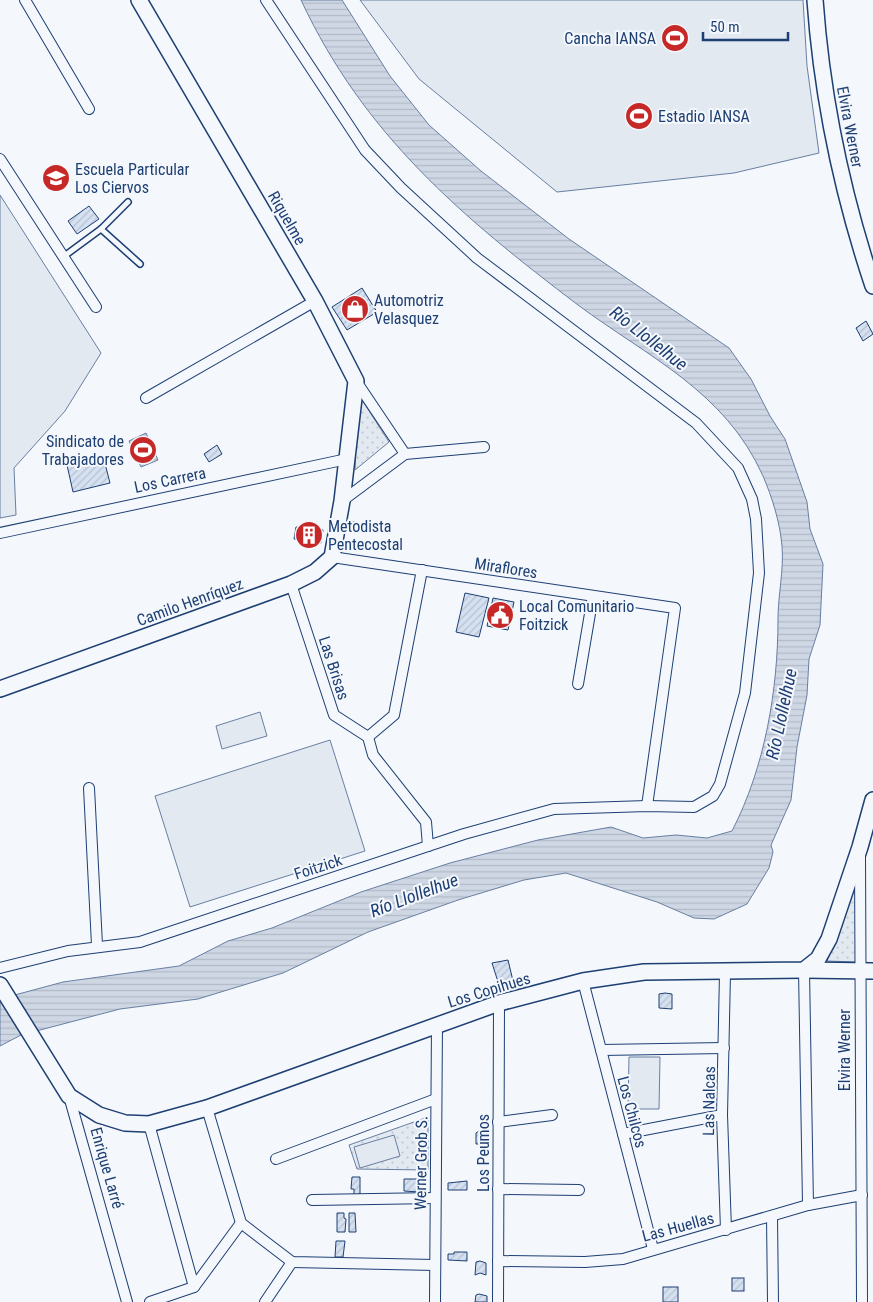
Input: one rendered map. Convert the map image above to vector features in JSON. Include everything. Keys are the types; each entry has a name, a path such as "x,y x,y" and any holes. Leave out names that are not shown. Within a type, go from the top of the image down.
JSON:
{"main road":[{"name":"Riquelme","path":"139,0 315,301 356,381"},
{"name":"Elvira Werner","path":"814,0 823,82 838,162 873,286"},
{"path":"332,557 342,501 356,381"},
{"name":"Camilo Henríquez","path":"0,689 291,584 315,572 332,557"},
{"name":"Elvira Werner","path":"860,847 870,820 873,800"},
{"path":"804,970 818,959 829,939 860,847"},
{"name":"Los Copihues","path":"69,1096 98,1115 125,1123 149,1124 207,1108 499,1003 583,981 644,972 867,971"},
{"name":"Enrique Larré","path":"0,985 69,1096"}],"street":[{"path":"25,0 89,109"},
{"name":"Foitzick","path":"0,968 97,946 140,942 464,834 554,809 646,806 688,807 701,805 713,796 720,784 745,693 759,573 756,519 752,499 738,468 696,423 477,258 401,188 365,150 266,0"},
{"path":"0,160 96,307"},
{"path":"146,398 315,301"},
{"name":"Riquelme","path":"356,381 405,454"},
{"path":"342,501 405,454 484,447"},
{"name":"Los Carrera","path":"0,533 347,459"},
{"name":"Miraflores","path":"332,557 675,608 646,806"},
{"path":"422,570 394,715 368,737 373,755 426,822 428,846"},
{"name":"Las Brisas","path":"291,584 334,715 368,737"},
{"path":"578,684 593,596"},
{"path":"88,788 97,946"},
{"name":"Elvira Werner","path":"860,847 867,971 861,1060 862,1302"},
{"path":"804,970 808,1205"},
{"name":"Las Nalcas","path":"725,973 722,1115 726,1230"},
{"name":"Los Chilcos","path":"583,981 653,1250"},
{"name":"Los Peumos","path":"498,1302 499,1003"},
{"name":"Werner Grob S.","path":"435,1302 437,1024"},
{"path":"601,1050 724,1048"},
{"path":"861,1060 873,1060"},
{"name":"Enrique Larré","path":"69,1096 127,1302"},
{"path":"276,1159 436,1099"},
{"path":"207,1108 241,1223 292,1262 435,1265"},
{"path":"498,1122 552,1115"},
{"path":"623,1134 722,1115"},
{"path":"149,1124 194,1287"},
{"path":"862,1138 873,1137"},
{"path":"498,1189 579,1190"},
{"name":"Las Huellas","path":"498,1262 584,1262 623,1258 808,1205 862,1195"},
{"path":"312,1200 436,1198"},
{"path":"770,1301 772,1216"},
{"path":"862,1220 873,1220"},
{"path":"150,1302 194,1287 241,1223"},
{"path":"265,1302 292,1262"}],"lane":[{"path":"63,257 101,229 128,202"},
{"path":"101,229 140,264"}],"shaded area":[{"name":"Estadio IANSA","path":"360,0 803,0 807,66 819,153 734,173 557,192 419,79"},
{"path":"0,195 101,353 65,411 14,468 16,515 0,518"},
{"path":"362,400 389,442 355,470 357,403"},
{"path":"260,712 267,736 222,749 216,726"},
{"path":"330,740 365,851 190,907 155,796"},
{"path":"858,876 856,962 827,961"},
{"path":"629,1057 660,1057 659,1109 628,1109"},
{"path":"428,1117 428,1170 357,1169 349,1145"},
{"path":"394,1135 400,1156 360,1168 354,1147"}],"water":[{"name":"Río Llollelhue","path":"301,0 342,0 390,76 429,125 481,171 569,239 729,348 751,379 770,416 785,439 807,502 810,529 823,564 820,625 809,659 807,695 797,747 791,800 771,845 773,852 769,868 747,904 714,919 694,918 657,902 566,873 524,880 458,900 368,932 283,973 198,999 120,1009 21,1035 0,1046 0,999 63,982 179,966 228,941 272,928 361,892 450,863 538,840 611,827 643,838 676,835 707,838 732,831 753,781 761,755 772,700 775,673 782,546 769,492 747,446 728,421 706,398 682,378 604,324 535,272 456,205 420,170 386,133 355,92 326,48"},
{"name":"Sindicato de Trabajadores","path":"146,433 158,460 141,467 129,441"}],"building":[{"path":"89,206 99,219 77,234 68,221"},
{"name":"Automotriz Velasquez","path":"362,288 377,312 347,330 332,307"},
{"path":"866,321 873,334 863,341 856,328"},
{"path":"217,445 222,454 209,462 204,454"},
{"path":"103,456 110,483 73,492 67,465"},
{"path":"349,521 358,523 357,529 348,528"},
{"name":"Metodista Pentecostal","path":"296,527 323,530 321,543 294,539"},
{"path":"465,593 489,598 479,637 456,632"},
{"name":"Local Comunitario Foitzick","path":"493,598 514,602 508,630 487,626"},
{"path":"508,960 514,985 500,988 492,963"},
{"path":"659,994 672,994 672,1009 659,1008"},
{"path":"479,1131 487,1132 486,1144 476,1144 476,1133"},
{"path":"352,1177 360,1177 360,1196 354,1195 354,1189 351,1189"},
{"path":"404,1179 418,1179 419,1192 404,1191"},
{"path":"467,1181 467,1190 448,1190 448,1183"},
{"path":"337,1213 344,1213 344,1218 346,1219 345,1232 337,1232"},
{"path":"349,1213 355,1213 356,1232 349,1232"},
{"path":"336,1241 345,1241 343,1257 335,1257"},
{"path":"454,1252 467,1252 467,1261 448,1260 448,1254 454,1254"},
{"path":"476,1262 486,1263 486,1275 480,1273 475,1275"},
{"path":"732,1278 744,1278 744,1291 732,1291"},
{"path":"663,1287 678,1287 678,1302 663,1302"},
{"path":"476,1295 487,1296 487,1302 475,1302"}],"place":[{"name":"Cancha IANSA","path":"675,38"},
{"name":"Estadio IANSA","path":"639,116"},
{"name":"Escuela Particular Los Ciervos","path":"56,178"},
{"name":"Automotriz Velasquez","path":"355,309"},
{"name":"Sindicato de Trabajadores","path":"143,450"},
{"name":"Metodista Pentecostal","path":"309,535"},
{"name":"Local Comunitario Foitzick","path":"500,615"}]}
